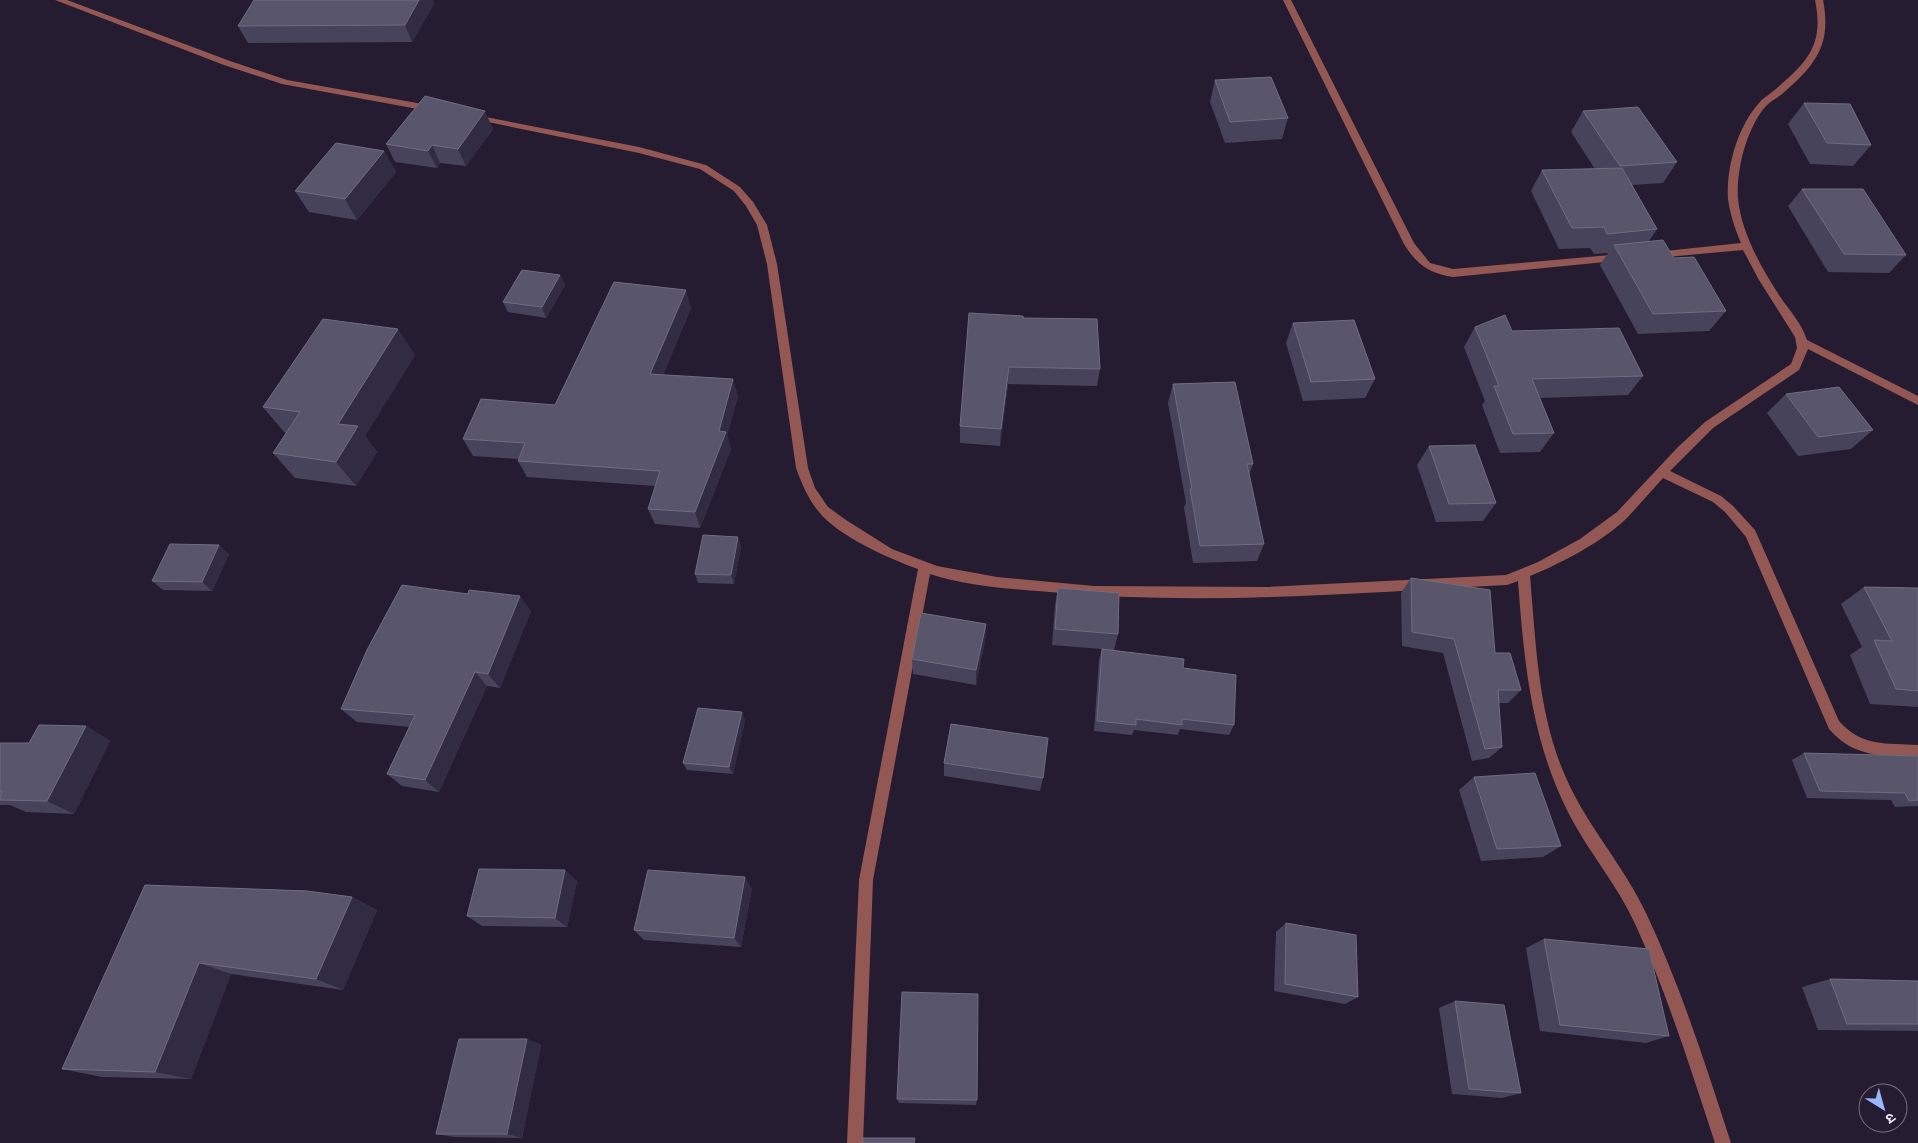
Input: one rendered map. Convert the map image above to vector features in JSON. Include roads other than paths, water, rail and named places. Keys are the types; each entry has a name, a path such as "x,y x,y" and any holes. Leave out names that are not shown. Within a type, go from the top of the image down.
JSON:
{"street":[{"path":"59,0 227,63 285,82 445,111"},
{"path":"1287,0 1409,244 1418,258 1428,267 1453,272 1630,257"},
{"path":"462,114 564,133 640,150 703,167 737,189 750,204 762,225 772,264 802,468 810,490 824,510 842,524 888,553 938,571 997,582 1094,591 1277,592 1507,580 1524,574 1584,543 1621,516 1682,450 1709,425 1795,367 1800,356 1802,342 1792,320 1779,303 1741,234 1732,197 1734,170 1752,122 1763,104 1804,70 1821,46 1822,12 1819,0"},
{"path":"1650,255 1748,246"},
{"path":"1802,342 1918,401"},
{"path":"1662,472 1717,499 1729,508 1751,534 1834,724 1841,736 1852,743 1872,749 1918,751"},
{"path":"855,1143 866,880 925,566"},
{"path":"1524,574 1532,681 1545,737 1573,808 1627,892 1640,918 1684,1024 1723,1143"}]}
